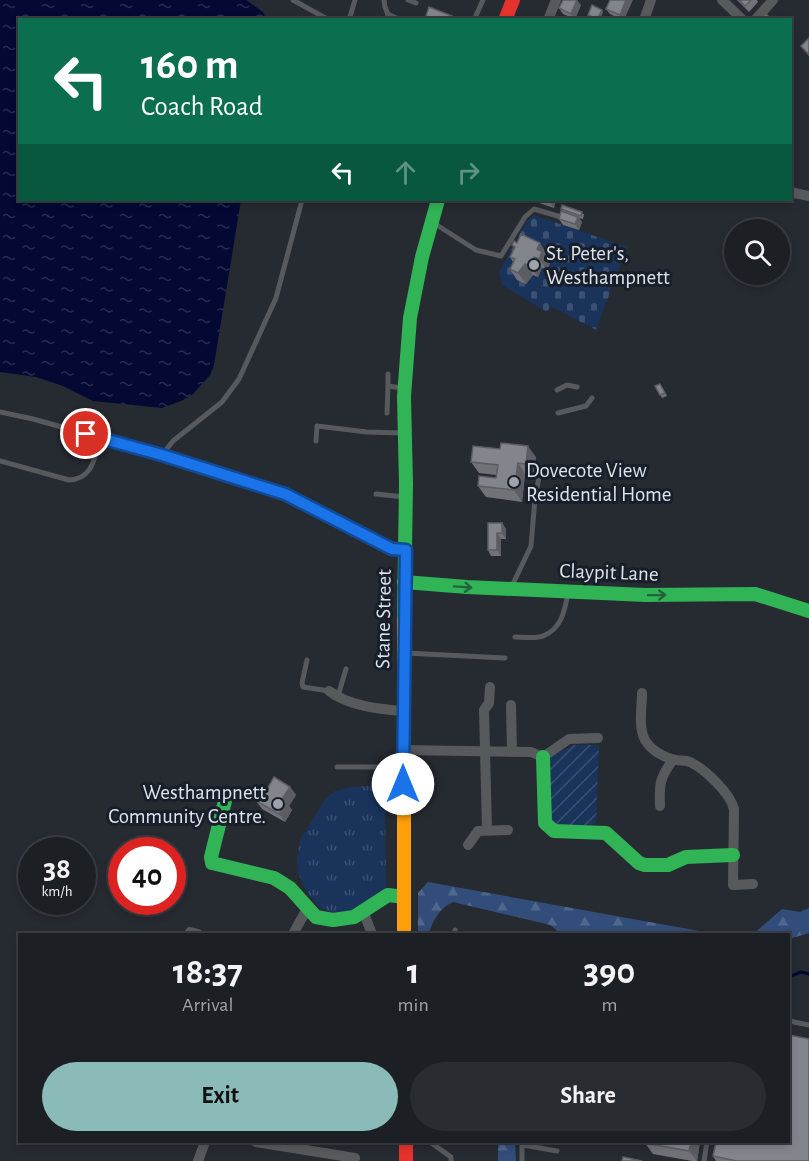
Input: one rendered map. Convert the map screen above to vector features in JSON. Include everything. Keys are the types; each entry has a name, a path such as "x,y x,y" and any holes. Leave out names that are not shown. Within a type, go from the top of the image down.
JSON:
{"street":[{"path":"506,18 513,0"},
{"path":"550,18 556,0"},
{"path":"645,18 651,0"},
{"path":"722,0 741,18"},
{"path":"757,18 773,0"},
{"path":"792,192 809,195"},
{"name":"Stane Street","path":"404,933 403,653 406,498 404,388 410,318 438,201"},
{"name":"Claypit Lane","path":"404,582 645,595 755,594 809,611"},
{"path":"487,829 484,710 489,703 490,687"},
{"path":"642,693 642,728 645,739 654,750 673,760 688,761 705,771 732,800 734,809 733,885 753,884"},
{"path":"333,694 376,709 403,711"},
{"path":"512,705 512,751"},
{"path":"543,757 569,739 598,738"},
{"path":"403,750 512,751 531,752 543,757"},
{"path":"543,757 545,823 554,831 606,833 639,863 645,865 668,865 686,857 733,855"},
{"path":"660,806 659,787 662,775 673,760"},
{"path":"225,801 211,857 212,863 274,878 290,888 316,917 333,920 354,917 388,895 404,897"},
{"path":"468,845 478,831 508,830"},
{"path":"294,933 308,907"},
{"path":"363,911 372,933"},
{"path":"198,1161 205,1143"},
{"path":"269,1143 294,1145 356,1158"},
{"path":"406,1143 406,1161"}],"lane":[{"path":"293,0 325,18"},
{"path":"350,0 352,7"},
{"path":"349,18 355,0"},
{"path":"384,0 389,18"},
{"path":"408,0 416,3"},
{"path":"475,18 483,0"},
{"path":"386,13 396,18"},
{"path":"162,455 173,441 222,402 239,379 276,298 302,201"},
{"path":"431,222 476,250 501,256 525,217 534,209 561,217"},
{"path":"387,413 388,374"},
{"path":"557,390 567,385 577,387"},
{"path":"388,386 404,388"},
{"path":"558,413 586,406 592,398"},
{"path":"0,412 162,455 285,494 392,549 406,550"},
{"path":"316,441 317,426 405,434"},
{"path":"0,461 69,480 78,479 84,477 90,469 101,438"},
{"path":"511,588 531,546 535,498 541,467"},
{"path":"376,494 406,498"},
{"path":"515,637 542,637 546,634 564,617 568,591"},
{"path":"403,653 506,658"},
{"path":"307,660 303,687 333,694 346,669"},
{"path":"337,767 403,767"},
{"path":"790,1021 809,1025"},
{"path":"431,1143 451,1157 451,1161"},
{"path":"522,1161 522,1143 557,1150"},
{"path":"704,1161 707,1143 714,1146"}],"green space":[{"path":"534,215 627,247 596,330 551,306 547,312 502,285 499,272 527,221"},
{"path":"574,745 599,745 596,824 562,828 551,821 547,763 551,756"},
{"path":"385,785 386,893 345,914 333,913 320,908 307,893 298,873 297,857 301,838 325,799 335,791 351,787"},
{"path":"428,882 710,933 560,933 550,925 453,902 437,915 429,933 418,933 418,893"},
{"path":"809,908 809,933 790,939 790,933 754,933 782,909 800,912"},
{"path":"498,1143 515,1143 516,1161 498,1161"}],"water":[{"path":"0,0 246,0 263,12 266,18 18,18 18,201 241,201 214,365 210,375 193,394 162,408 93,401 63,386 36,377 0,372"}],"building":[{"path":"563,0 577,0 571,14 559,8"},
{"path":"610,0 626,0 620,15 606,9"},
{"path":"739,0 751,0 745,6"},
{"path":"592,5 602,10 598,18 588,15"},
{"path":"429,7 452,16 452,18 425,18"},
{"path":"809,38 809,55 801,46"},
{"path":"562,205 582,212 581,216 561,209"},
{"path":"561,211 578,217 575,224 559,219"},
{"path":"521,234 540,243 537,249 542,252 539,259 534,257 530,266 525,264 518,273 510,269 515,259 510,257 515,247 512,245 514,241 517,243"},
{"path":"660,384 665,393 660,395 655,386"},
{"path":"501,443 528,446 526,464 518,463 514,490 478,486 479,476 496,478 498,465 471,462 473,446 500,449"},
{"path":"488,523 502,523 502,533 497,533 497,550 488,550"},
{"path":"274,777 290,787 282,799 286,802 279,814 256,801 262,789 266,791"},
{"path":"790,1035 809,1039 809,1161 737,1161 713,1156 716,1143 790,1143"},
{"path":"645,1143 691,1143 689,1151"},
{"path":"623,1157 642,1161 622,1161"}],"waterway":[{"path":"790,977 801,972 809,974"}],"traffic: fast":[{"path":"404,620 406,484 404,396 410,318 422,257 438,201"},
{"path":"404,582 645,595 755,594 809,611"},
{"path":"543,757 545,823 554,831 606,833 639,863 645,865 668,865 686,857 733,855"},
{"path":"225,801 211,857 212,863 274,878 290,888 316,917 333,920 354,917 388,895 404,897"}],"traffic: slow":[{"path":"404,620 404,933"}],"traffic: jam":[{"path":"506,18 513,0"},
{"path":"406,1143 406,1161"}],"place":[{"name":"St. Peter's, Westhampnett","path":"534,265"},
{"name":"Dovecote View Residential Home","path":"514,482"},
{"name":"Westhampnett Community Centre.","path":"278,804"}],"route":[{"path":"86,434 162,455 285,494 392,549 406,550 403,784"}]}
